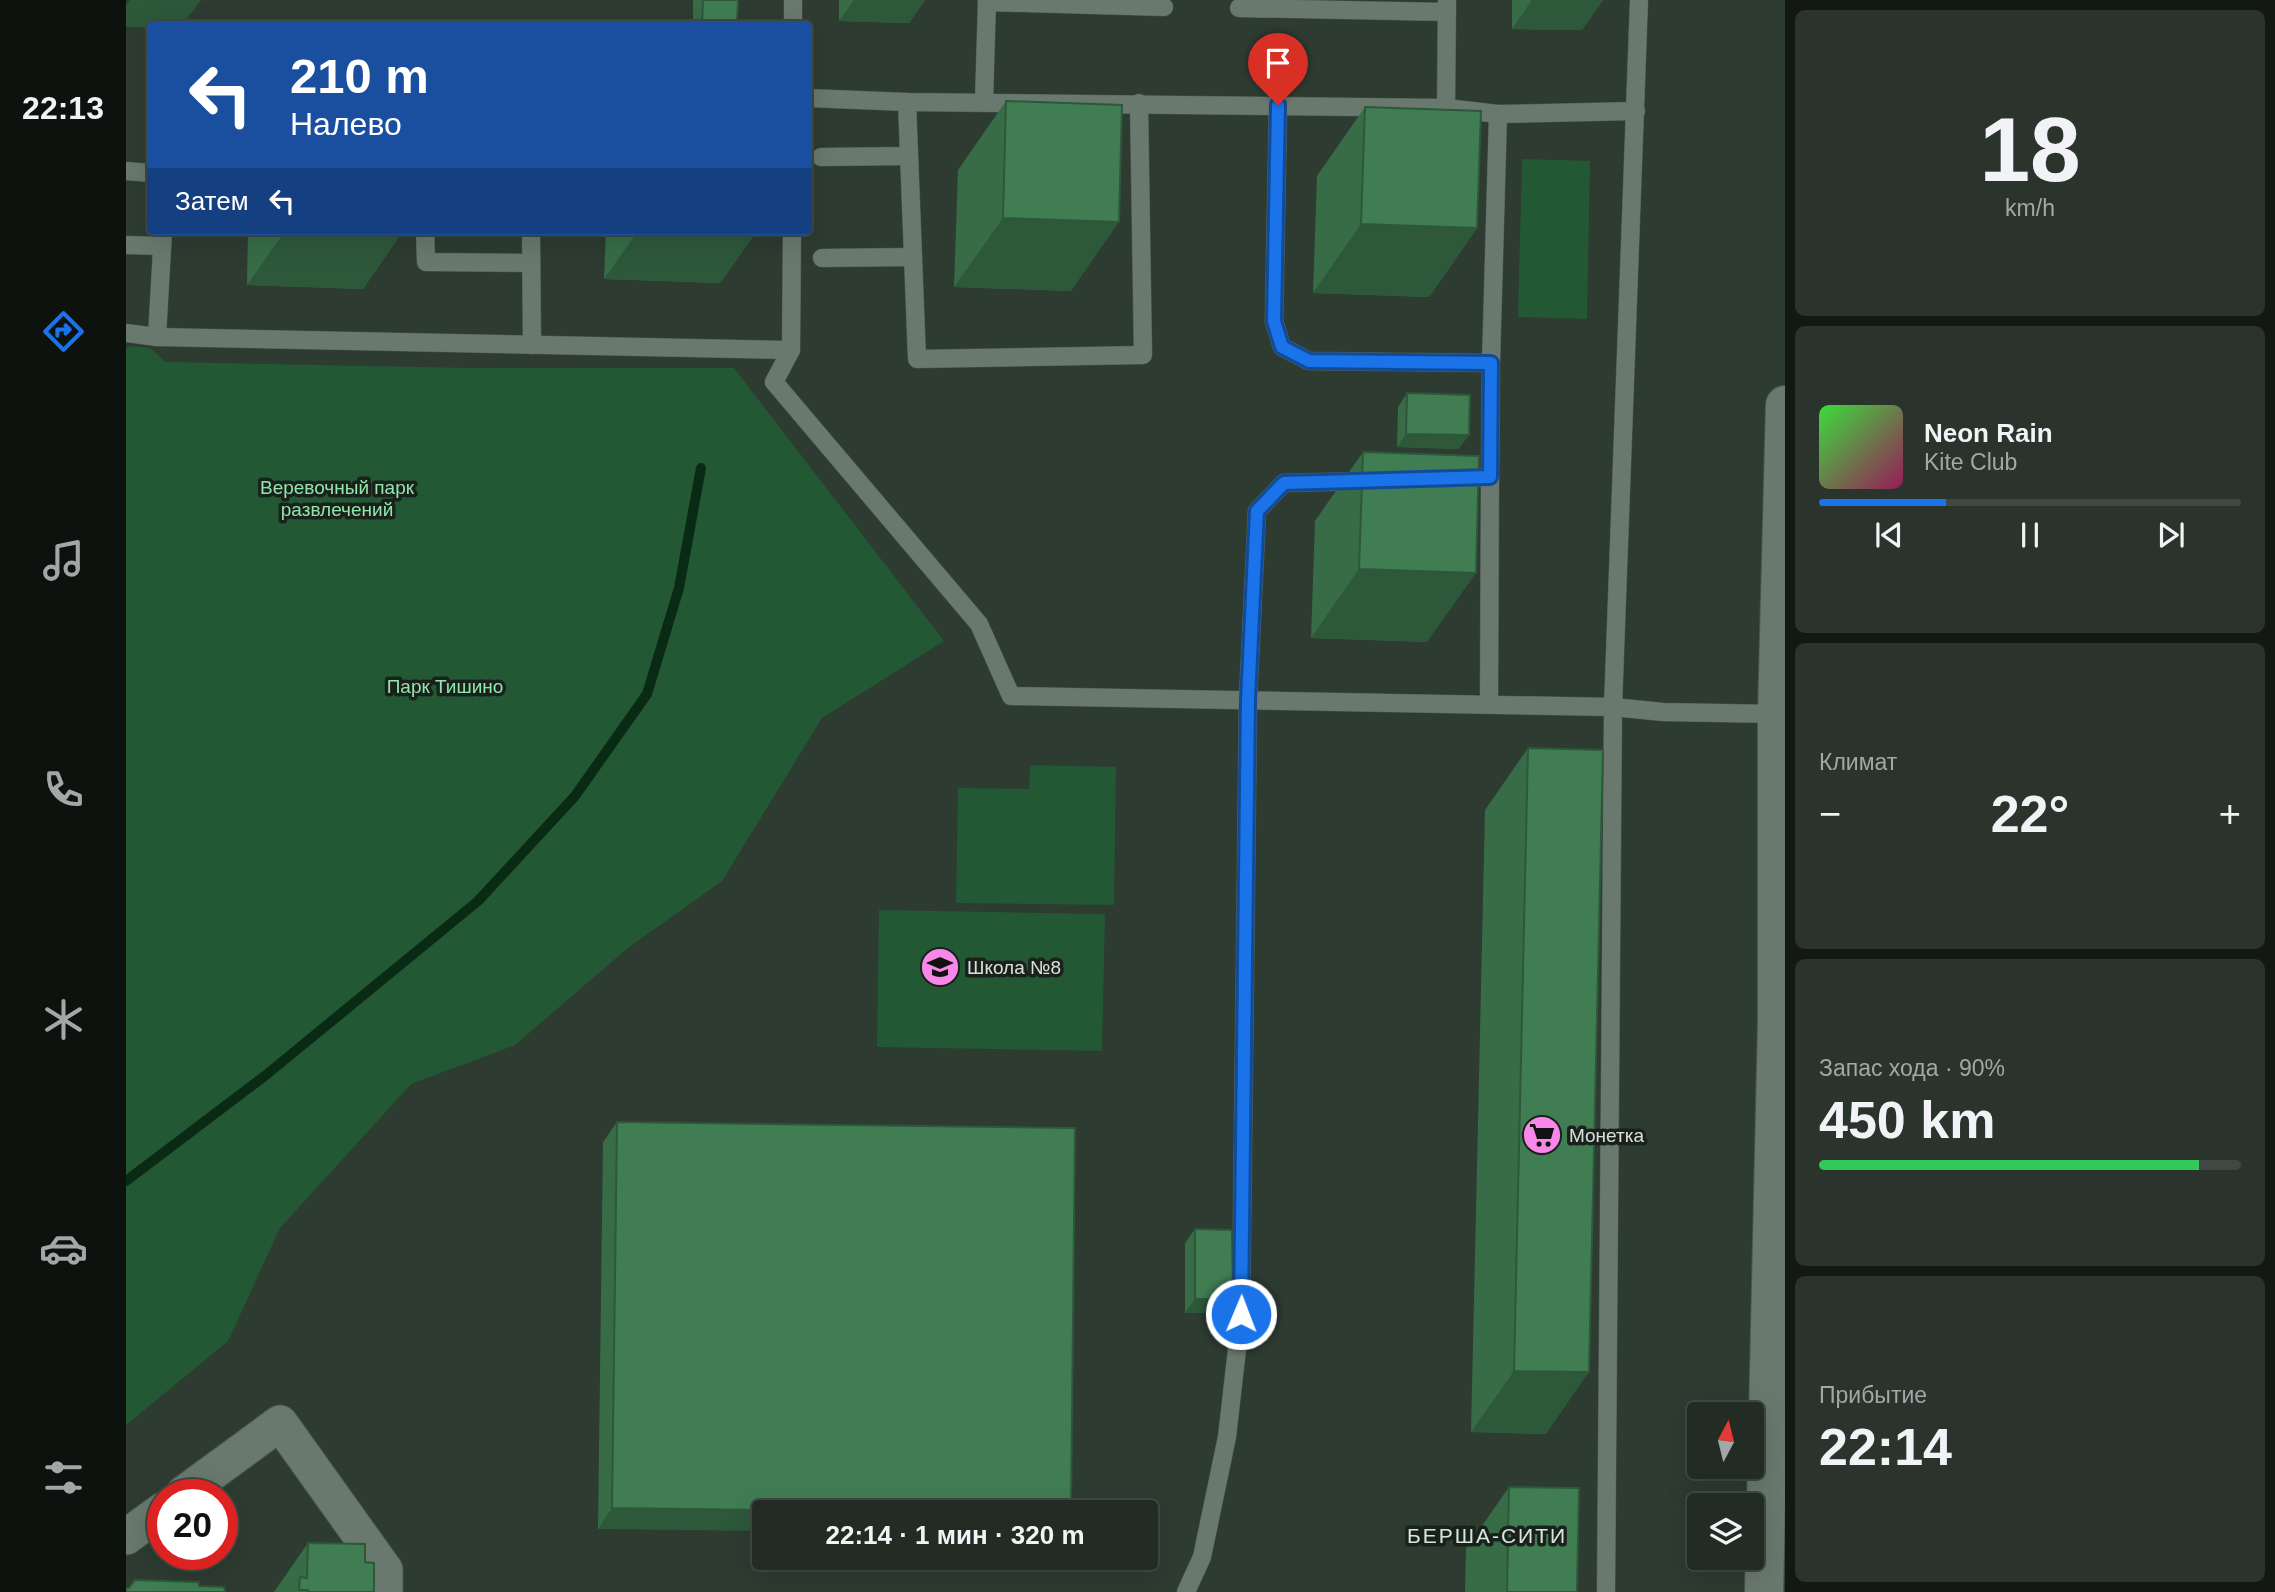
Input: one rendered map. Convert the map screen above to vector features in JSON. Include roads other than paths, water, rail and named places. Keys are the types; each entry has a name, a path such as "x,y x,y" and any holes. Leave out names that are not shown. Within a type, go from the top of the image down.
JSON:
{"street":[{"path":"1765,1592 1777,1379 1781,1021 1777,713 1785,405"},
{"path":"203,1479 280,1423 385,1570 385,1592"},
{"path":"126,1537 147,1522"}],"lane":[{"path":"793,0 793,21"},
{"path":"1606,1592 1614,707 1639,0"},
{"path":"984,102 987,1 1164,7"},
{"path":"1239,8 1447,6 1446,108"},
{"path":"812,98 907,102 1446,108 1498,114 1636,111"},
{"path":"907,102 916,359 1143,355 1139,103"},
{"path":"1278,105 1274,321 1282,347 1309,361 1491,363"},
{"path":"1489,704 1491,363 1498,114"},
{"path":"821,157 909,156"},
{"path":"126,171 147,173"},
{"path":"425,235 426,262 531,263"},
{"path":"531,235 532,345"},
{"path":"792,235 791,350 774,382 979,624 1011,696 1489,704 1614,707 1663,712 1777,713"},
{"path":"126,244 163,239 157,337"},
{"path":"822,258 913,257"},
{"path":"126,332 157,337 791,350"},
{"path":"1435,479 1490,477"},
{"path":"1186,1592 1202,1557 1227,1437 1241,1314 1248,700 1257,511 1284,483 1380,480"}],"waterway":[{"path":"126,1181 266,1075 478,901 575,796 647,694 679,588 701,468"}],"place":[{"name":"Школа №8","path":"940,967"},
{"name":"Монетка","path":"1542,1135"}],"district":[{"name":"БЕРША-СИТИ","path":"1487,1535"}],"park label":[{"name":"Веревочный парк развлечений","path":"337,498"},
{"name":"Парк Тишино","path":"445,686"}]}
